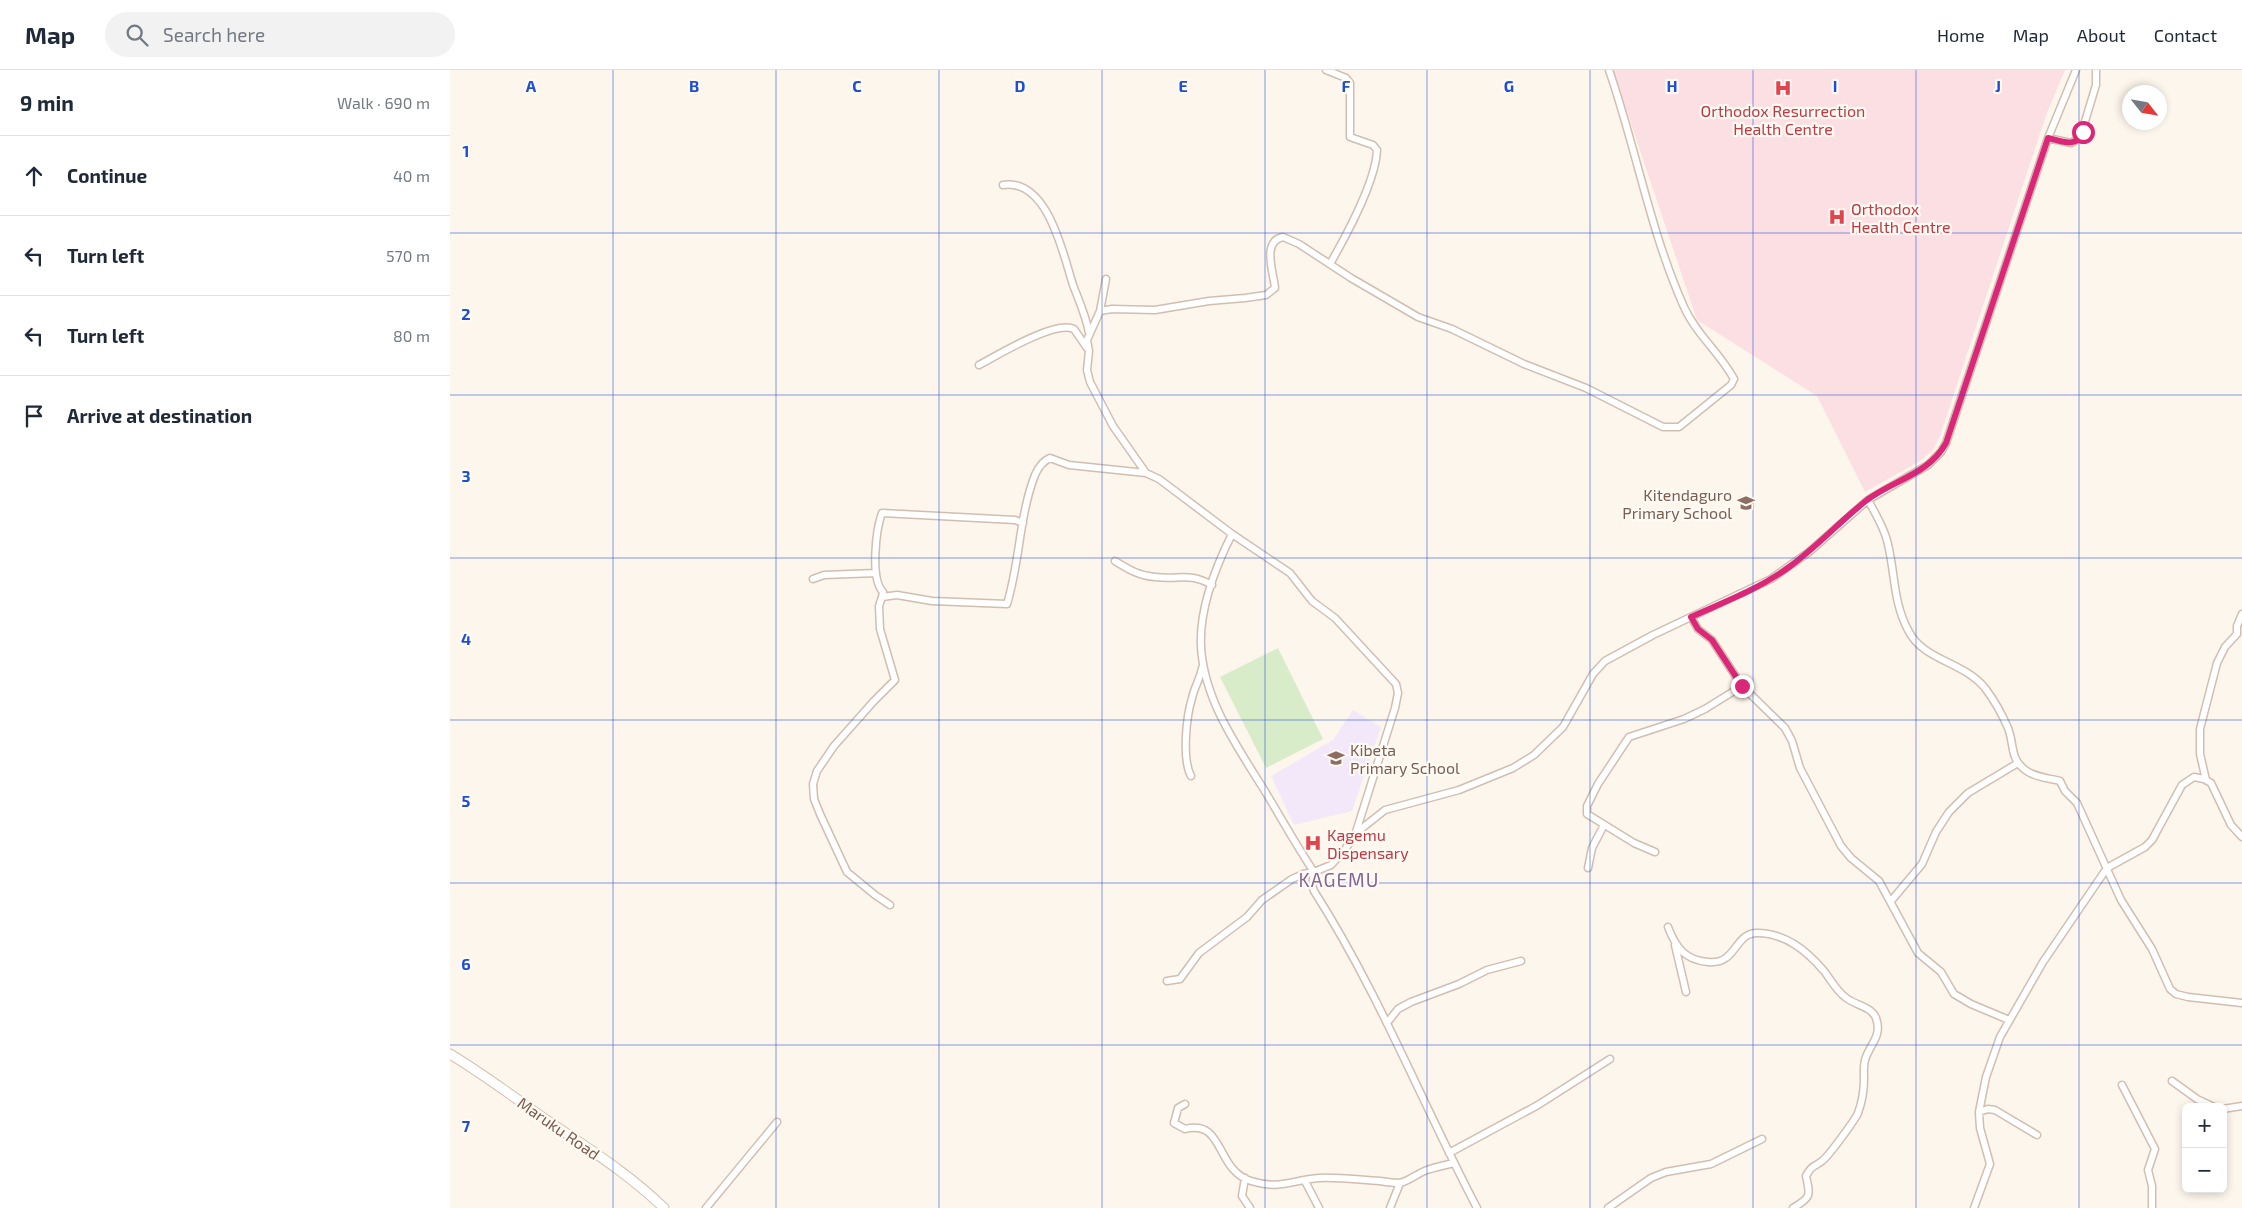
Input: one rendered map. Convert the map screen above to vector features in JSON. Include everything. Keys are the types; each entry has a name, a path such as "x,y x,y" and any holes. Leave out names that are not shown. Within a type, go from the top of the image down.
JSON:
{"street":[{"path":"1326,70 1346,78 1350,83 1350,136 1372,145 1377,150 1376,161 1359,207 1330,264"},
{"path":"1100,311 1112,309 1156,310 1200,302 1266,295 1275,288 1271,249 1275,241 1280,237 1299,244 1418,316 1452,329 1524,364 1586,388 1663,428 1680,427 1731,385 1734,379 1695,326 1684,307 1664,254 1609,70"},
{"path":"1356,833 1385,810 1458,790 1513,768 1542,748 1563,727 1593,674 1605,661 1771,579 1809,552 1868,500 1928,465 1941,452 1946,443 2048,138 2076,70"},
{"path":"2048,138 2071,143 2080,138 2096,85 2096,70"},
{"path":"1003,185 1018,186 1034,197 1049,215 1058,234 1073,286 1087,320 1089,333"},
{"path":"1106,279 1100,311 1087,340 1089,351 1087,370 1090,382 1112,426 1146,473"},
{"path":"979,365 1028,340 1062,327 1074,329 1089,351"},
{"path":"882,596 897,595 932,601 1007,604 1017,564 1023,522 1035,476 1042,464 1048,459 1055,459 1069,465 1146,473 1159,479 1232,534 1290,573 1312,601 1334,618 1396,684 1398,693 1395,708 1356,833 1344,852 1331,865 1303,874 1279,887 1262,900 1247,917 1205,948 1180,979 1167,981"},
{"path":"1868,500 1886,536 1898,605 1912,639 1927,652 1966,671 1985,688 2008,727 2013,755 2018,763 2024,770 2037,776 2060,781 2065,791 2077,803 2121,900 2152,949 2170,989 2176,994 2188,997 2242,1003"},
{"path":"890,905 847,872 820,814 813,790 816,774 827,755 852,725 895,680 880,629 879,606 883,592 877,584 876,572 878,528 882,513 1023,522"},
{"path":"1232,534 1223,552 1202,622 1201,645 1203,667 1210,692 1227,728 1314,872 1312,885 1314,891 1345,941 1477,1208"},
{"path":"1115,561 1140,575 1162,578 1195,577 1212,585"},
{"path":"813,579 824,574 876,572"},
{"path":"2206,780 2200,754 2200,728 2217,663 2225,647 2237,634 2237,626 2242,614"},
{"path":"1691,617 1698,629 1712,640 1742,686 1785,728 1792,741 1800,768 1841,846 1851,858 1873,874 1891,900 1918,953 1941,972 1953,993 1971,1004 2009,1020"},
{"path":"1191,776 1186,763 1189,715 1191,701 1203,667"},
{"path":"1655,852 1588,816 1586,809 1598,784 1628,738 1705,710 1742,686"},
{"path":"1891,900 1922,864 1936,832 1949,812 1968,793 2018,763"},
{"path":"1974,1208 1990,1164 1980,1128 1979,1112 1992,1060 2009,1020 2043,962 2106,868 2145,847 2152,840 2187,781 2194,777 2211,783 2231,825 2242,838"},
{"path":"1588,868 1592,848 1604,825"},
{"path":"1668,927 1686,992"},
{"path":"1674,944 1679,950 1690,956 1703,961 1715,962 1725,959 1744,936 1750,934 1776,935 1788,939 1814,960 1844,997 1867,1008 1875,1017 1878,1035 1866,1057 1863,1094 1858,1114 1823,1161 1811,1166 1806,1176 1810,1188 1809,1194 1793,1208"},
{"path":"1387,1023 1398,1009 1412,1002 1460,984 1487,970 1521,960"},
{"name":"Maruku Road","path":"450,1054 480,1072 536,1113 576,1138 619,1170 664,1208"},
{"path":"1449,1153 1538,1105 1610,1059"},
{"path":"2172,1081 2206,1103"},
{"path":"2122,1085 2154,1149 2148,1170 2152,1186 2152,1208"},
{"path":"1185,1104 1178,1108 1174,1123 1185,1129 1192,1127 1205,1129 1212,1133 1226,1162 1233,1170 1245,1178 1275,1186 1319,1178 1400,1183 1428,1170 1454,1164"},
{"path":"2227,1108 2242,1106"},
{"path":"1979,1112 1988,1109 1999,1112 2037,1135"},
{"path":"706,1208 778,1122"},
{"path":"1608,1208 1651,1178 1666,1172 1711,1164 1762,1139"},
{"path":"1245,1178 1242,1196 1250,1208"},
{"path":"1305,1181 1319,1208"},
{"path":"1390,1208 1400,1183"}],"shaded area":[{"name":"Orthodox Health Centre","path":"1613,70 2065,70 2046,115 1940,436 1933,450 1920,461 1865,492 1817,396 1697,320"},
{"name":"Kibeta Primary School","path":"1353,710 1381,727 1352,811 1294,825 1271,776 1333,740"}],"green space":[{"path":"1278,648 1323,739 1266,768 1220,677"}],"place":[{"name":"Orthodox Resurrection Health Centre","path":"1783,88"},
{"name":"Orthodox Health Centre","path":"1837,217"},
{"name":"Kitendaguro Primary School","path":"1746,503"},
{"name":"Kibeta Primary School","path":"1336,758"},
{"name":"Kagemu Dispensary","path":"1313,843"}],"district":[{"name":"KAGEMU","path":"1339,879"}],"route":[{"path":"1742,686 1712,640 1698,629 1691,617 1760,585 1788,568 1868,500 1928,465 1941,452 1946,443 2048,138 2072,143 2078,140 2083,132"}]}
